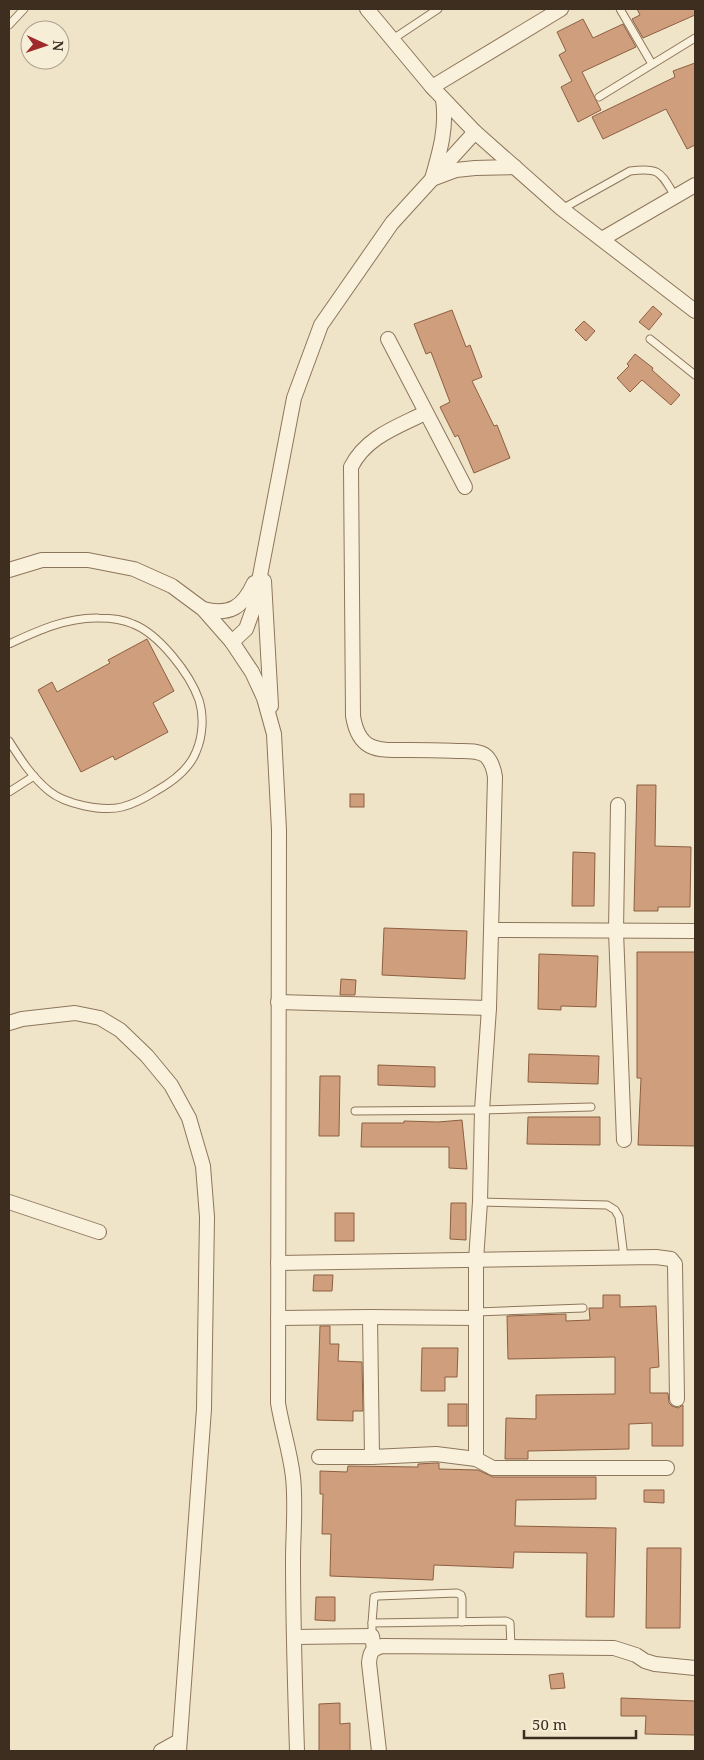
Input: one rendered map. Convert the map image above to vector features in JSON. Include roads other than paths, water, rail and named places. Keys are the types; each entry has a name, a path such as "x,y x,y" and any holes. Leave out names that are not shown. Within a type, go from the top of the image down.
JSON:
{"street":[{"path":"367,9 432,87 475,132 562,209 695,311"},
{"path":"432,87 561,9"},
{"path":"432,179 444,136 445,115 443,99"},
{"path":"232,642 246,629 254,607 294,398 321,325 392,223 475,132"},
{"path":"432,179 456,170 515,167"},
{"path":"602,239 695,185"},
{"path":"388,339 465,487"},
{"path":"425,413 379,436 365,446 356,457 352,467 353,716 355,730 360,739 378,750 464,750 479,752 486,756 493,766 495,777 489,1008 482,1110 480,1202 476,1260 476,1459"},
{"path":"9,570 42,560 88,560 134,569 172,586 204,609 232,642 252,672 264,698 274,734"},
{"path":"204,609 214,612 237,606 247,597 263,563"},
{"path":"263,563 278,830 278,1403 281,1426 288,1445 293,1479 297,1751"},
{"path":"618,805 616,930 624,1140"},
{"path":"492,930 695,931"},
{"path":"278,1002 489,1008"},
{"path":"9,1023 22,1019 75,1013 100,1018 120,1030 147,1056 171,1085 189,1118 203,1166 207,1217 204,1409 179,1746 160,1751"},
{"path":"9,1202 99,1232"},
{"path":"278,1263 666,1257 675,1264 677,1399"},
{"path":"278,1318 476,1315"},
{"path":"370,1317 372,1457"},
{"path":"319,1457 436,1454 476,1459 493,1468 667,1468"},
{"path":"294,1637 372,1636 382,1646 614,1648 655,1664 695,1668"},
{"path":"372,1636 369,1663 379,1751"}],"lane":[{"path":"9,25 24,9"},
{"path":"393,39 438,9"},
{"path":"620,9 652,64"},
{"path":"599,97 695,38"},
{"path":"562,209 630,172 643,170 652,170 662,175 674,196"},
{"path":"650,339 695,375"},
{"path":"9,644 64,622 100,618 133,623 158,640 186,674 198,700 203,724 196,752 182,773 142,800 120,808 94,808 71,803 50,792 26,769 9,742"},
{"path":"9,792 34,776"},
{"path":"355,1110 482,1110 591,1107"},
{"path":"480,1202 607,1205 615,1210 619,1217 624,1257"},
{"path":"476,1315 583,1308"},
{"path":"462,1622 461,1594 378,1596 374,1597 372,1602 372,1636 462,1622 506,1621 510,1623 512,1648"}]}
